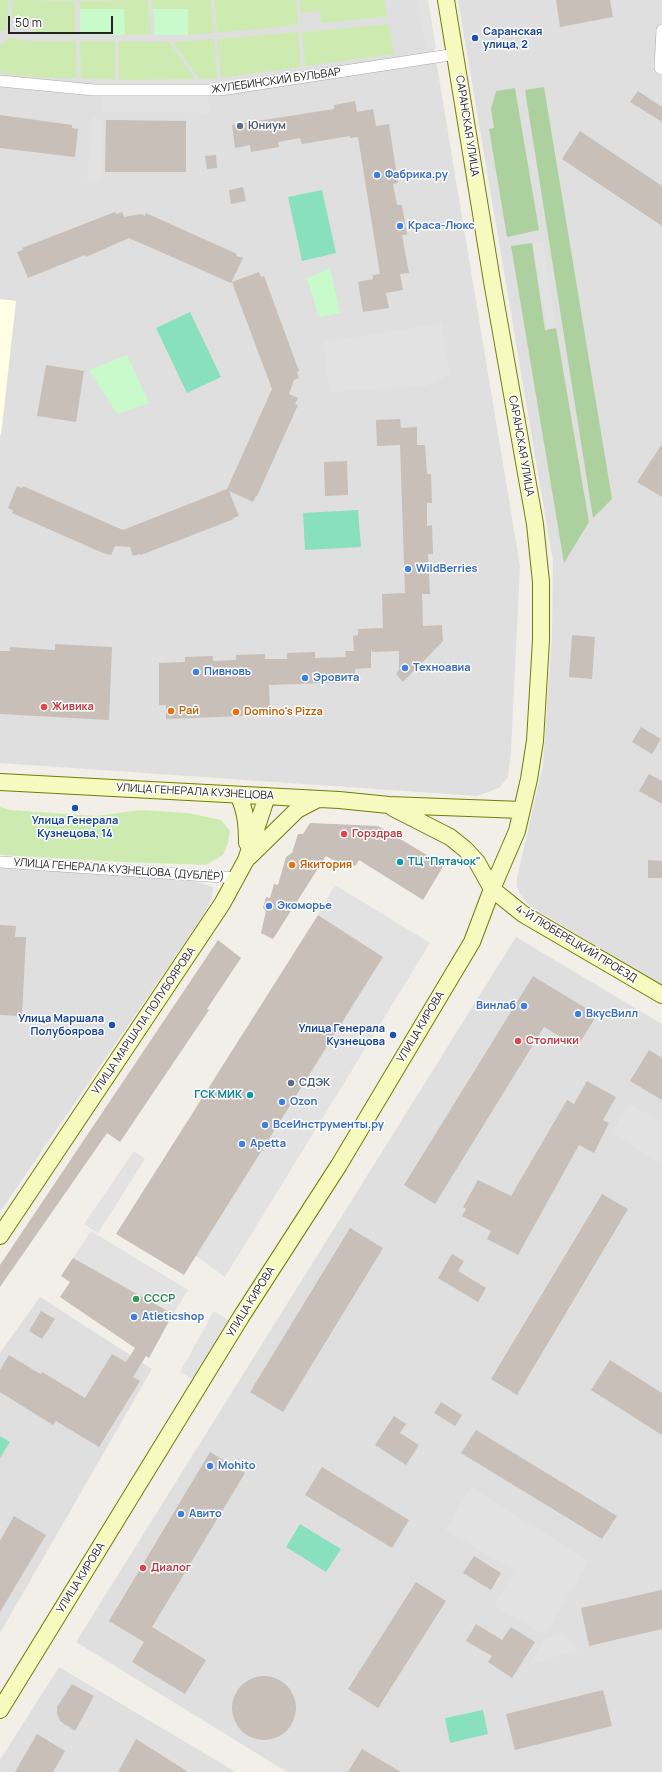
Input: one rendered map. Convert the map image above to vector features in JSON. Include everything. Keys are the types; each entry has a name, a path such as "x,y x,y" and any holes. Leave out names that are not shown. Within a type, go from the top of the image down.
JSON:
{"main road":[{"name":"САРАНСКАЯ УЛИЦА","path":"446,0 493,288 535,524 540,562 541,640 536,720 529,779 517,831 492,889"},
{"name":"УЛИЦА ГЕНЕРАЛА КУЗНЕЦОВА","path":"0,782 318,799 389,806 522,810"},
{"path":"238,795 243,804 246,820 246,860"},
{"name":"УЛИЦА МАРШАЛА ПОЛУБОЯРОВА","path":"0,1236 238,878 246,860 267,796"},
{"path":"246,860 297,810 318,799"},
{"name":"УЛИЦА ГЕНЕРАЛА КУЗНЕЦОВА","path":"389,806 450,837 460,845 477,862 492,889"},
{"name":"4-Й ЛЮБЕРЕЦКИЙ ПРОЕЗД","path":"492,889 523,914 662,995"},
{"name":"УЛИЦА КИРОВА","path":"0,1710 237,1324 339,1165 472,942 492,889"}],"street":[{"path":"662,30 660,68 662,69"},
{"name":"ЖУЛЕБИНСКИЙ БУЛЬВАР","path":"0,81 94,90 220,90 456,54"},
{"name":"УЛИЦА ГЕНЕРАЛА КУЗНЕЦОВА (ДУБЛЁР)","path":"0,862 238,878"}],"shaded area":[{"path":"0,0 426,0 520,566 511,751 508,777 499,788 477,796 0,763"},
{"path":"417,0 428,0 436,48 426,50"},
{"path":"458,0 662,0 662,985 530,906 520,894 517,886 517,878 543,765 552,635 553,561"},
{"path":"101,90 208,90 209,113 102,112"},
{"path":"92,117 103,122 102,180 87,185"},
{"path":"543,241 556,327 547,328 533,243"},
{"path":"0,299 16,301 1,435 0,435"},
{"path":"442,323 450,374 426,386 330,392 323,342"},
{"path":"0,867 191,880 213,887 212,898 203,916 0,1212"},
{"path":"335,885 430,943 225,1277 196,1256 383,957 318,915"},
{"path":"516,937 662,1024 662,1771 287,1772 76,1642"},
{"path":"629,1103 662,1123 662,1165 611,1133"},
{"path":"134,1151 145,1159 98,1233 84,1224"},
{"path":"91,1231 188,1290 173,1314 73,1258"},
{"path":"40,1297 152,1369 0,1633 0,1353"},
{"path":"214,1311 229,1321 194,1380 180,1372"},
{"path":"471,1487 589,1561 545,1635 494,1606 514,1571 445,1530"},
{"path":"564,1633 579,1651 530,1664 544,1639"},
{"path":"59,1667 236,1772 0,1772 0,1760"}],"green space":[{"path":"0,0 9,0 6,31 0,31"},
{"path":"13,0 75,1 75,35 34,34 35,20 11,17"},
{"path":"148,0 151,35 125,35 124,9 80,9 79,1"},
{"path":"151,0 211,0 214,33 188,35 188,9 153,9"},
{"path":"214,0 296,0 298,25 217,33"},
{"path":"299,0 384,0 387,17 321,23 320,11 300,13"},
{"path":"80,9 124,9 125,35 80,35"},
{"path":"153,9 188,9 188,35 155,35"},
{"path":"389,24 394,54 305,66 302,32"},
{"path":"298,32 301,67 221,78 217,39"},
{"path":"10,38 32,41 76,41 77,78 45,78 0,73 0,45"},
{"path":"214,39 217,79 199,79 173,42"},
{"path":"80,41 115,41 115,79 81,79"},
{"path":"118,42 169,42 195,79 119,80"},
{"path":"544,87 612,499 593,518 525,90"},
{"path":"515,88 539,230 507,237 489,129 494,128 491,109 496,91"},
{"path":"322,190 336,253 302,261 288,197"},
{"path":"532,243 545,330 556,328 589,522 564,563 511,246"},
{"path":"330,268 340,313 319,317 307,278"},
{"path":"190,312 221,377 187,393 156,328"},
{"path":"127,355 149,403 117,414 89,370"},
{"path":"358,510 361,547 305,550 303,513"},
{"path":"0,807 10,810 96,816 140,810 188,813 221,820 230,831 228,843 223,855 206,865 0,855"},
{"path":"0,1436 10,1442 0,1458"},
{"path":"300,1524 341,1549 326,1572 286,1547"},
{"path":"483,1710 488,1734 450,1743 445,1718"}],"building":[{"path":"556,0 610,0 613,17 560,27"},
{"path":"638,91 662,107 662,122 630,102"},
{"path":"355,101 357,112 373,109 376,126 389,124 398,183 393,184 397,205 402,205 407,235 402,235 409,273 400,274 403,290 386,293 389,308 363,312 358,282 373,279 373,275 380,274 358,137 350,138 350,136 302,144 300,138 278,142 279,147 251,152 250,145 235,148 232,125 334,109 334,105"},
{"path":"0,115 72,125 72,128 78,129 75,157 0,148"},
{"path":"106,120 186,121 186,172 105,172"},
{"path":"580,131 662,186 662,226 562,159"},
{"path":"216,155 217,168 207,169 205,156"},
{"path":"243,187 246,201 231,204 229,190"},
{"path":"115,212 116,214 122,212 124,217 141,214 145,216 146,213 243,258 231,283 129,238 86,257 85,255 28,278 17,252 23,250 22,248"},
{"path":"259,272 261,277 264,276 299,371 297,372 299,378 294,380 289,394 298,398 295,404 298,405 253,502 229,491 239,516 141,555 133,556 130,547 115,546 111,555 103,553 12,513 13,510 8,508 17,486 22,488 23,486 123,530 227,489 272,389 232,282"},
{"path":"46,365 84,371 76,422 37,416"},
{"path":"400,419 401,428 417,427 417,445 425,445 427,474 431,474 432,503 427,503 427,526 432,525 433,554 428,554 430,594 422,594 423,626 442,625 443,641 403,682 396,674 399,670 399,651 373,652 371,650 371,668 355,669 355,682 269,685 270,715 166,719 166,705 159,705 159,663 185,662 185,657 213,656 213,661 236,660 236,655 265,654 265,659 287,659 287,653 315,652 315,658 346,657 345,651 354,651 353,636 358,635 358,629 383,628 382,594 405,593 400,445 377,446 376,420"},
{"path":"662,444 662,497 637,482"},
{"path":"347,461 348,495 325,496 324,462"},
{"path":"572,635 595,637 592,679 569,677"},
{"path":"55,644 112,647 109,720 0,714 0,651 10,651 10,647 55,650"},
{"path":"641,727 661,739 652,754 632,742"},
{"path":"649,774 662,781 662,804 639,791"},
{"name":"ТЦ \"Пятачок\"","path":"310,823 378,826 444,865 423,900 359,860 355,866 350,864 348,868 326,856 273,939 261,933 266,911 263,908 266,897 270,898 274,884 278,885 286,857 292,853 298,834 303,834"},
{"path":"648,860 662,861 662,878 648,878"},
{"name":"ГСК МИК","path":"318,915 383,957 184,1275 116,1234"},
{"path":"0,925 16,926 15,937 26,937 22,1016 0,1015"},
{"path":"218,940 241,958 207,1009 209,1010 120,1142 107,1133 0,1287 0,1265"},
{"path":"533,976 597,1015 577,1047 544,1027 435,1204 404,1185"},
{"path":"649,1050 662,1058 662,1100 630,1081"},
{"path":"587,1081 616,1097 603,1120 609,1123 594,1153 579,1145 518,1255 487,1239 491,1231 462,1216 466,1209 463,1207 478,1180 511,1196 567,1100 574,1104"},
{"path":"602,1194 628,1209 517,1395 491,1379"},
{"path":"350,1228 383,1248 283,1412 250,1392"},
{"path":"452,1254 464,1261 458,1271 486,1288 478,1302 438,1278"},
{"path":"73,1258 173,1314 149,1358 146,1356 133,1377 140,1381 99,1447 56,1421 53,1425 0,1392 0,1370 9,1355 37,1372 41,1374 42,1372 85,1398 112,1354 126,1362 135,1348 60,1297 70,1282 61,1276"},
{"path":"41,1311 55,1319 42,1339 29,1331"},
{"path":"610,1360 662,1393 662,1435 591,1390"},
{"path":"441,1402 462,1415 455,1426 434,1413"},
{"path":"394,1416 406,1424 400,1433 419,1445 406,1465 375,1445"},
{"path":"476,1430 617,1516 602,1539 461,1453"},
{"path":"210,1452 245,1473 152,1627 206,1660 185,1694 132,1662 144,1642 109,1621"},
{"path":"322,1467 409,1520 392,1548 305,1495"},
{"path":"14,1516 46,1535 0,1612 0,1541"},
{"path":"474,1556 501,1573 491,1590 463,1573"},
{"path":"416,1582 446,1601 378,1708 348,1689"},
{"path":"662,1590 662,1629 589,1646 581,1608"},
{"path":"476,1624 502,1640 511,1627 535,1642 512,1678 488,1662 492,1656 466,1641"},
{"path":"264,1676 282,1681 287,1685 291,1690 296,1708 291,1726 287,1731 282,1735 264,1740 246,1735 241,1731 237,1726 232,1708 237,1690 241,1685 246,1681"},
{"path":"72,1684 94,1696 75,1731 60,1721 57,1713 57,1707"},
{"path":"603,1690 612,1726 515,1750 506,1714"},
{"path":"37,1734 65,1751 53,1772 15,1772"},
{"path":"136,1739 152,1749 188,1772 118,1772"},
{"path":"362,1749 401,1772 348,1772"}],"place":[{"name":"Саранская улица, 2","path":"475,38"},
{"name":"Юниум","path":"240,126"},
{"name":"Фабрика.ру","path":"377,175"},
{"name":"Краса-Люкс","path":"400,226"},
{"name":"WildBerries","path":"408,569"},
{"name":"Техноавиа","path":"405,668"},
{"name":"Пивновъ","path":"196,672"},
{"name":"Эровита","path":"305,678"},
{"name":"Живика","path":"44,707"},
{"name":"Рай","path":"171,711"},
{"name":"Domino's Pizza","path":"236,712"},
{"name":"Улица Генерала Кузнецова, 14","path":"75,808"},
{"name":"Горздрав","path":"344,834"},
{"name":"ТЦ \"Пятачок\"","path":"400,862"},
{"name":"Якитория","path":"292,865"},
{"name":"Экоморье","path":"269,906"},
{"name":"Винлаб","path":"524,1006"},
{"name":"ВкусВилл","path":"578,1014"},
{"name":"Улица Маршала Полубоярова","path":"112,1025"},
{"name":"Улица Генерала Кузнецова","path":"393,1035"},
{"name":"Столички","path":"518,1041"},
{"name":"СДЭК","path":"291,1083"},
{"name":"ГСК МИК","path":"250,1095"},
{"name":"Ozon","path":"282,1102"},
{"name":"ВсеИнструменты.ру","path":"265,1125"},
{"name":"Apetta","path":"242,1144"},
{"name":"СССР","path":"136,1299"},
{"name":"Atleticshop","path":"134,1317"},
{"name":"Mohito","path":"210,1466"},
{"name":"Авито","path":"181,1514"},
{"name":"Диалог","path":"143,1568"}]}
